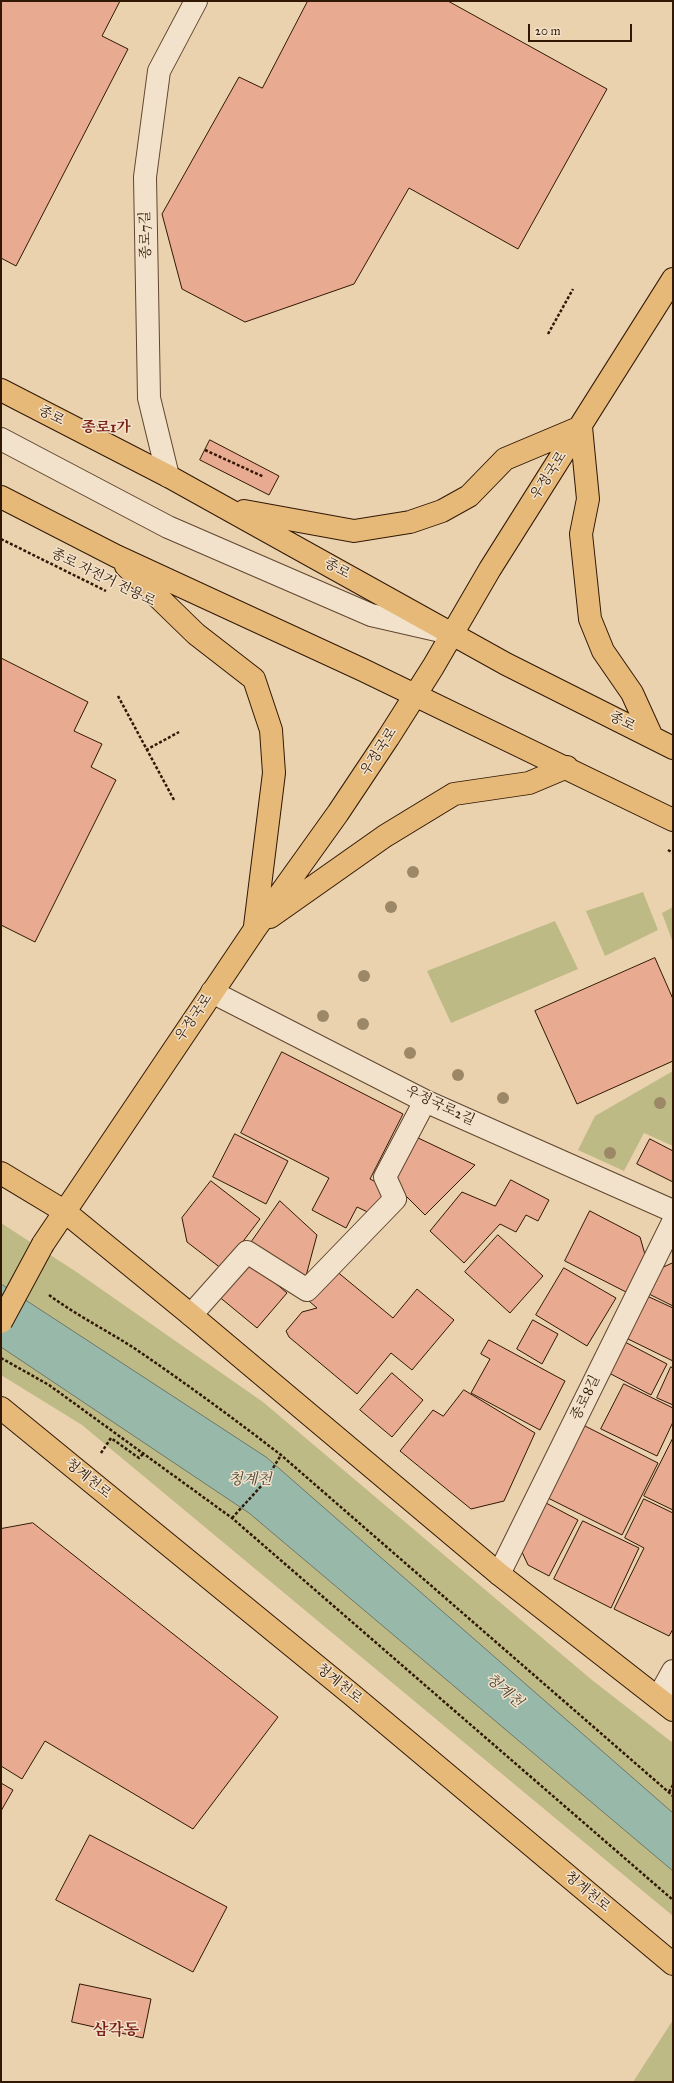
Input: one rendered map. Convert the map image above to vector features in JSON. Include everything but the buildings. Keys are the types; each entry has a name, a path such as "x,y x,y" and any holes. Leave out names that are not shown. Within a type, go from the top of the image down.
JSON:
{"main road":[{"name":"우정국로","path":"1,1322 64,1211 255,929 338,813 414,696 490,569 673,279"},
{"name":"종로","path":"1,390 227,508 506,664 652,736 673,748"},
{"path":"227,508 354,531 410,522 442,511 469,496 505,459 581,427 588,499 581,534 590,619 603,651 632,693 652,736"},
{"path":"1,497 116,556 567,767 673,820"},
{"path":"116,556 196,634 254,679 271,730 274,773 255,929"},
{"path":"255,929 384,836 454,794 529,783 567,767"},
{"path":"1,1173 64,1211 191,1315 499,1574 665,1704"},
{"name":"청계천로","path":"1,1408 350,1694 673,1964"}],"street":[{"name":"종로7길","path":"168,476 149,398 145,177 159,71 196,1"},
{"path":"1,439 168,527 371,615 452,633"},
{"name":"우정국로2길","path":"212,992 425,1101 673,1210"},
{"path":"191,1315 247,1252 307,1290 395,1199 384,1177 425,1101"},
{"name":"종로8길","path":"499,1574 673,1222"},
{"path":"665,1704 673,1671"}],"path":[{"path":"548,334 573,289"},
{"path":"205,450 264,477"},
{"name":"종로 자전거 전용로","path":"1,539 112,594"},
{"path":"118,696 174,800"},
{"path":"146,750 179,732"},
{"path":"48,1293 65,1307 132,1347 222,1409 281,1455 673,1796"},
{"path":"1,1358 49,1385 232,1518 673,1900"},
{"path":"100,1455 110,1438 139,1458 144,1453"},
{"path":"232,1518 264,1483 281,1455"},
{"path":"669,1792 673,1785"}],"shaded area":[{"path":"643,892 658,930 605,956 586,911"},
{"path":"673,907 673,943 662,913"},
{"path":"555,921 578,969 451,1023 427,971"},
{"path":"673,1071 673,1146 644,1133 624,1171 578,1150 595,1116"},
{"path":"1,1223 78,1273 263,1402 592,1680 673,1743 673,1916 82,1425 1,1375"},
{"path":"673,2020 673,2082 633,2082"}],"water":[{"name":"청계천","path":"1,1284 266,1457 673,1813 673,1871 249,1513 1,1347"}],"district":[{"name":"종로1가","path":"106,428"},
{"name":"삼각동","path":"116,2031"}]}
